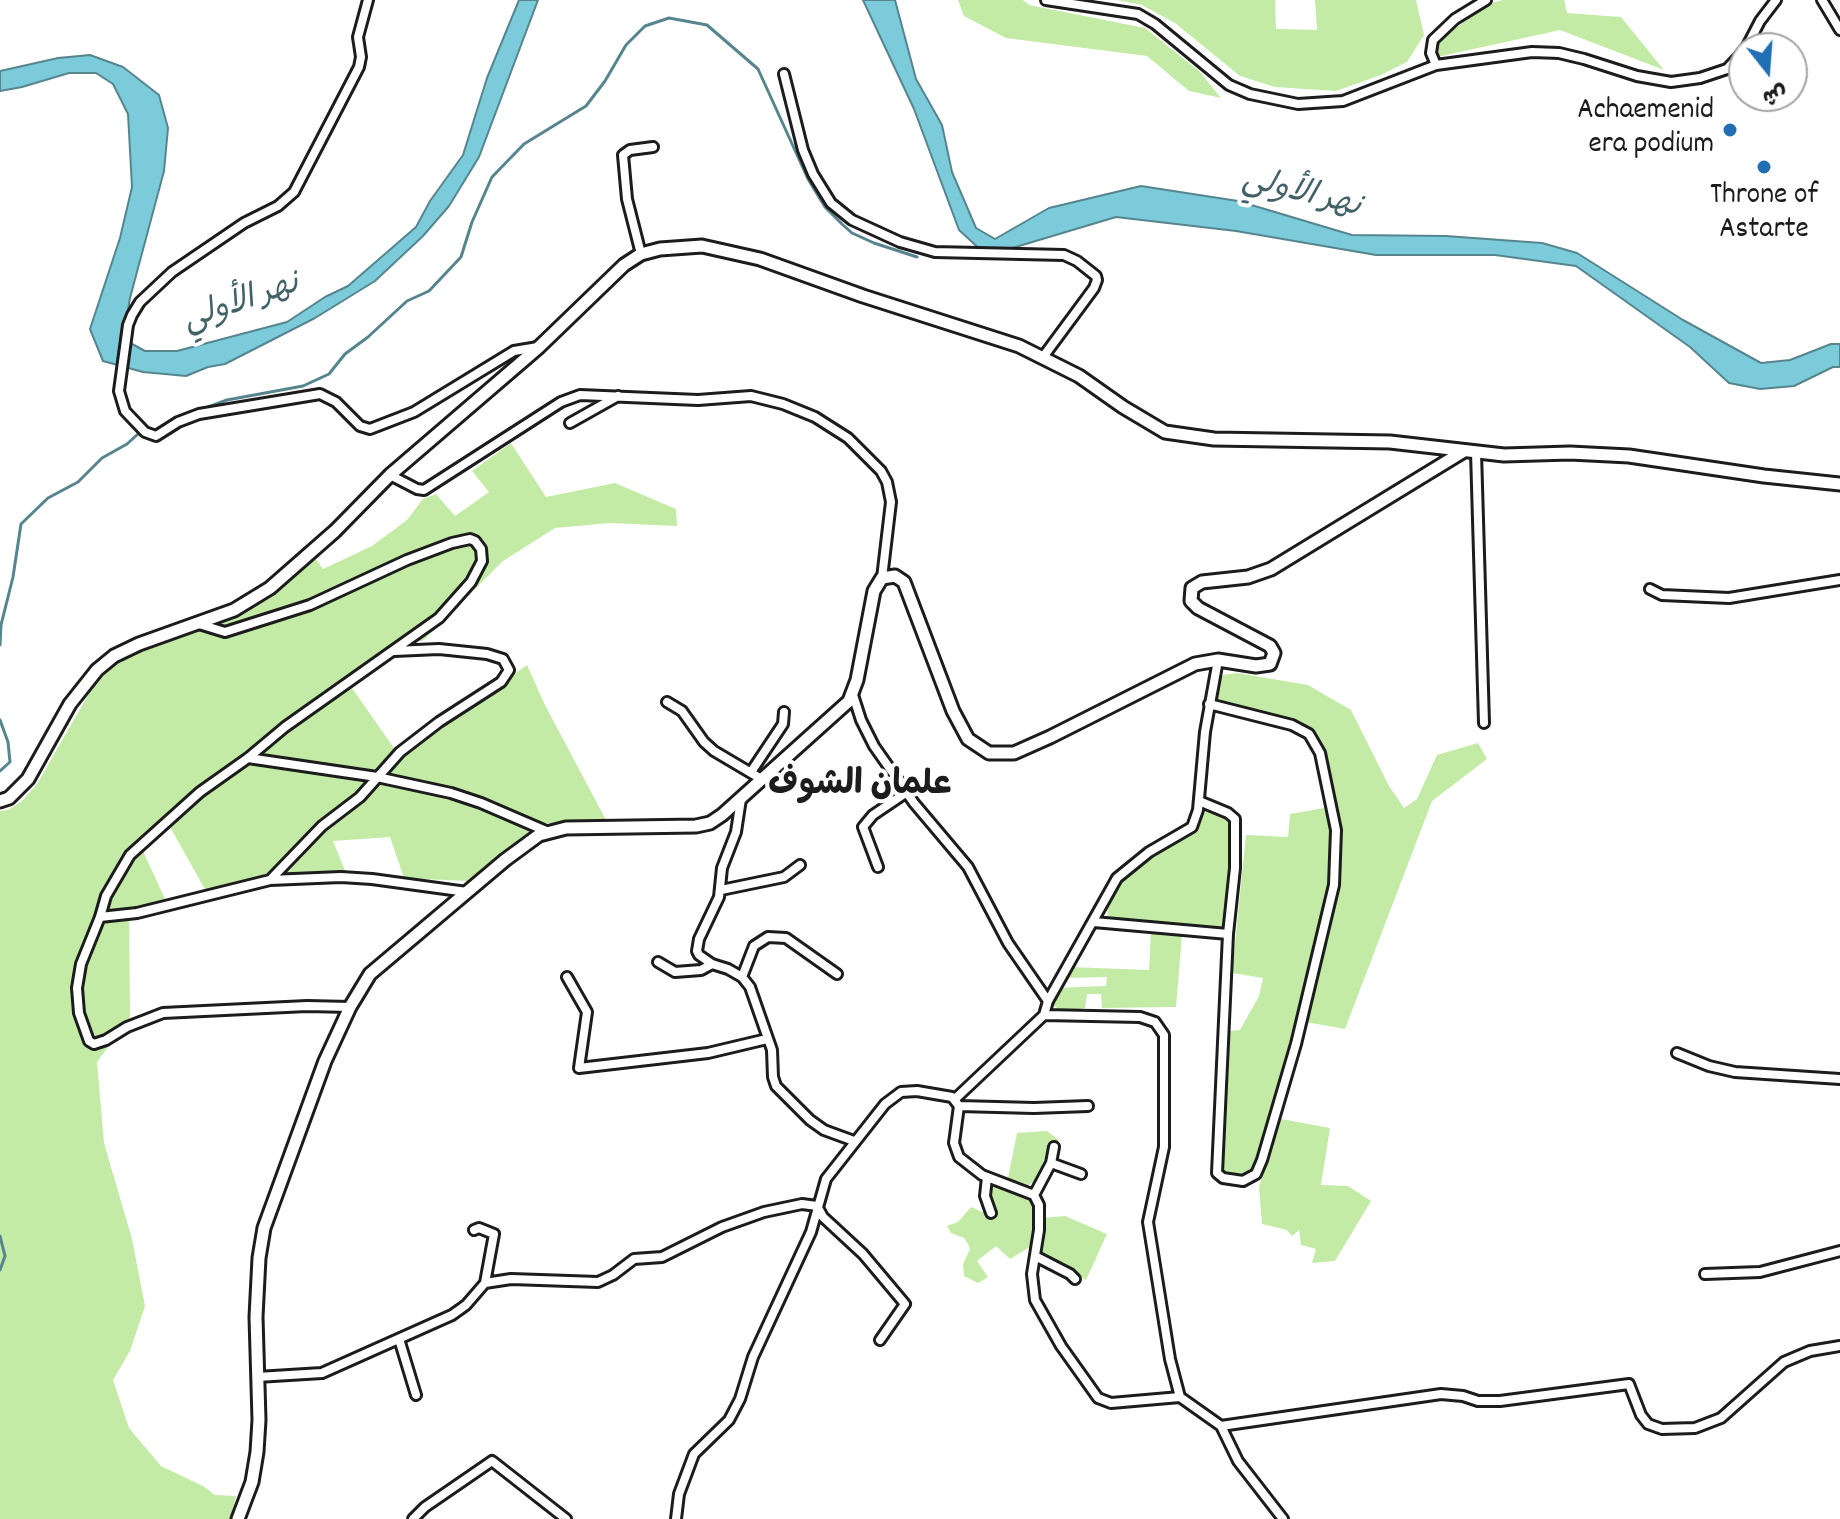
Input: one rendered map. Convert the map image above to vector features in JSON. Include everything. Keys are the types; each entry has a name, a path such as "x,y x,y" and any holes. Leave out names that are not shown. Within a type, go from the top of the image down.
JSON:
{"street":[{"path":"368,0 358,37 359,67 294,192 278,206 244,223 172,272 140,302 128,325 120,395 125,411 145,432 156,436 178,422 199,414 320,394 336,402 360,426 370,429 414,412 514,351 539,347"},
{"path":"1046,0 1138,14 1155,24 1229,85 1250,94 1298,104 1327,104 1358,97 1436,65 1532,52 1553,52 1637,76 1671,82 1700,78 1728,68"},
{"path":"1436,65 1430,46 1433,40 1455,19 1486,0"},
{"path":"1754,32 1776,0"},
{"path":"1822,0 1840,30"},
{"path":"784,74 803,150 813,174 831,203 852,220 900,242 935,252 1064,255 1096,276 1094,288 1043,357"},
{"path":"641,254 630,214 623,161 626,152 653,147"},
{"path":"0,801 9,798 28,779 70,704 97,670 114,656 234,610 270,588 335,531 390,475 539,347 613,275 641,254 681,246 702,246 747,256 984,333 1043,357 1079,376 1165,432 1204,438 1390,442 1504,455 1570,453 1629,456 1840,484"},
{"path":"238,1519 254,1472 259,1420 257,1296 264,1228 325,1061 350,1007 370,974 518,849 546,831 580,827 696,826 716,820 837,715 853,695 874,591 882,578 882,559 891,510 889,489 881,471 848,438 815,417 751,396 697,400 587,394 561,402 424,490 390,475"},
{"path":"570,423 619,395"},
{"path":"882,578 895,576 904,582 958,723 971,743 989,753 1002,755 1021,750 1189,666 1218,660 1261,666 1270,664 1274,653 1266,643 1194,604 1190,592 1195,585 1247,577 1271,569 1470,452"},
{"path":"1470,452 1484,723"},
{"path":"199,624 225,632 310,605 430,550 465,540 475,541 481,549 482,561 462,596 439,618 285,727 200,792 130,855 106,896 81,964 77,988 79,1013 89,1041 94,1044 163,1013 350,1007"},
{"path":"1650,589 1662,595 1729,598 1840,580"},
{"path":"270,880 322,826 360,797 418,737 501,682 509,670 503,659 487,654 439,649 394,651"},
{"path":"1180,1397 1111,1403 1098,1398 1061,1346 1035,1300 1032,1274 1039,1205 1034,1195 987,1177 963,1161 955,1148 957,1102 1044,1015 1048,1001 1112,886 1123,872 1149,852 1192,827 1199,801 1209,704 1218,660"},
{"path":"853,695 864,728 907,792 968,867 1008,943 1048,1001"},
{"path":"667,702 682,711 714,751 763,780"},
{"path":"1199,801 1231,814 1235,819 1235,868 1228,934 1217,1173 1223,1178 1243,1181 1256,1174 1262,1160 1296,1044 1334,885 1336,830 1320,753 1309,734 1292,725 1209,704"},
{"path":"751,772 783,724 784,712"},
{"path":"248,758 377,777 468,798 546,831"},
{"path":"878,867 863,827 873,815 907,792"},
{"path":"741,799 736,832 722,868 721,890 697,946 699,955 742,977 755,995 772,1050 776,1086 824,1130 854,1141"},
{"path":"721,890 784,877 800,865"},
{"path":"100,917 137,913 270,880 356,878 467,892"},
{"path":"1094,922 1228,934"},
{"path":"742,977 754,946 768,937 786,938 837,974"},
{"path":"658,962 675,972 701,970 712,964"},
{"path":"567,977 587,1012 579,1068 708,1053 767,1039"},
{"path":"1044,1015 1140,1017 1155,1022 1164,1035 1164,1147 1148,1222 1170,1359 1180,1397 1221,1426 1238,1461 1283,1519"},
{"path":"1677,1053 1735,1072 1840,1079"},
{"path":"676,1519 679,1494 694,1454 722,1428 735,1410 753,1357 811,1232 826,1179 885,1104 901,1092 929,1091 957,1102 1034,1108 1088,1106"},
{"path":"1034,1195 1051,1163 1054,1147"},
{"path":"1051,1163 1081,1174"},
{"path":"987,1177 985,1196 991,1213"},
{"path":"485,1283 505,1279 598,1282 634,1259 662,1257 749,1217 793,1205 817,1206"},
{"path":"817,1206 825,1221 863,1254 905,1304 880,1340"},
{"path":"257,1377 322,1373 457,1312 485,1283 494,1234 479,1228 474,1230"},
{"path":"1705,1274 1760,1272 1840,1251"},
{"path":"1035,1256 1075,1279"},
{"path":"399,1339 416,1395"},
{"path":"1221,1426 1441,1394 1478,1401 1500,1401 1629,1384 1641,1415 1648,1424 1662,1429 1695,1428 1721,1418 1784,1362 1810,1351 1840,1346"},
{"path":"413,1519 425,1507 492,1461 566,1519"}],"green space":[{"path":"958,0 1023,0 1029,5 1145,28 1199,71 1221,98 1189,91 1147,56 1006,38 964,16"},
{"path":"1117,0 1275,0 1276,29 1317,30 1315,0 1416,0 1424,35 1407,62 1336,91 1275,87 1240,76 1175,23 1142,5"},
{"path":"1503,0 1564,0 1567,13 1621,17 1664,70 1560,30 1437,57 1435,50 1441,38 1491,3"},
{"path":"511,443 546,497 615,483 676,509 677,526 610,523 555,528 503,561 424,640 385,650 345,678 396,751 369,781 448,797 530,829 530,834 467,881 404,878 390,837 333,841 346,873 246,880 206,891 170,827 143,851 165,899 129,909 130,1017 97,1062 104,1143 132,1239 145,1306 130,1351 113,1380 129,1428 161,1466 215,1495 236,1496 231,1519 0,1519 0,811 8,810 22,801 37,784 95,683 121,659 154,644 226,621 258,603 315,558 323,569 372,546 407,520 423,499 436,494 455,516 489,492 472,471"},
{"path":"527,665 606,820 563,824 532,822 467,792 393,775 390,770 421,738"},
{"path":"1237,673 1308,685 1351,710 1389,786 1404,808 1417,799 1437,755 1478,743 1487,759 1432,801 1345,1029 1306,1022 1338,888 1341,829 1323,745 1311,730 1292,719 1217,699 1218,685 1223,675"},
{"path":"1324,808 1331,832 1330,878 1268,1129 1254,1167 1249,1172 1237,1175 1224,1172 1220,1157 1229,1031 1240,1030 1259,996 1263,978 1232,973 1246,835 1288,837 1290,814"},
{"path":"1209,810 1231,818 1233,824 1224,925 1196,929 1108,919 1107,905 1120,883 1152,856 1194,833 1203,814"},
{"path":"1151,931 1182,935 1176,1007 1102,1008 1101,994 1087,994 1085,1008 1062,1012 1053,1005 1051,997 1056,988 1106,986 1107,977 1063,978 1069,967 1149,970"},
{"path":"1281,1119 1330,1128 1321,1185 1348,1186 1371,1201 1335,1261 1312,1263 1316,1249 1301,1245 1299,1230 1292,1236 1287,1230 1262,1224 1259,1187"},
{"path":"1047,1131 1059,1140 1048,1147 1038,1179 1027,1186 1008,1178 1017,1133"},
{"path":"994,1184 1032,1201 1035,1211 1033,1245 1010,1259 996,1246 977,1261 988,1277 978,1283 964,1276 963,1264 970,1249 968,1244 964,1238 951,1233 947,1226 958,1222 971,1207 985,1213 991,1208 989,1188"},
{"path":"1065,1216 1107,1234 1086,1280 1039,1250 1042,1218"}],"water":[{"path":"519,0 538,0 479,157 449,206 423,236 375,281 315,318 225,364 186,376 143,372 103,361 90,329 120,238 132,187 128,114 113,84 96,73 69,73 0,91 0,71 58,58 90,55 123,67 159,95 168,128 164,171 130,298 123,339 145,351 177,351 287,322 348,286 416,227 430,201 463,155 487,78"},
{"path":"863,0 895,0 916,79 942,125 952,172 976,228 995,239 1049,208 1141,186 1238,201 1352,235 1446,236 1542,243 1577,253 1683,320 1761,363 1790,360 1831,344 1840,344 1840,367 1833,367 1794,386 1760,389 1729,383 1690,347 1576,266 1495,255 1376,255 1236,231 1116,217 1009,249 983,252 959,230 914,109"}],"waterway":[{"path":"200,410 227,400 303,386 329,374 345,354 407,301 429,291 461,257 492,177 524,144 586,106 626,45 645,26 669,18 707,25 758,69 808,179 825,207 843,225 874,243 917,257"},
{"path":"149,430 157,430 178,418"},
{"path":"0,645 1,625 13,577 21,524 48,498 78,482 102,458 138,434"},
{"path":"0,720 8,742 10,762 0,771"},
{"path":"0,1236 5,1256 0,1270"}],"place":[{"name":"Achaemenid era podium","path":"1730,130"},
{"name":"Throne of Astarte","path":"1764,167"}],"district":[{"name":"علمان الشوف","path":"860,788"}],"water label":[{"name":"نهر الأولي","path":"1301,196"},
{"name":"نهر الأولي","path":"242,305"}]}
